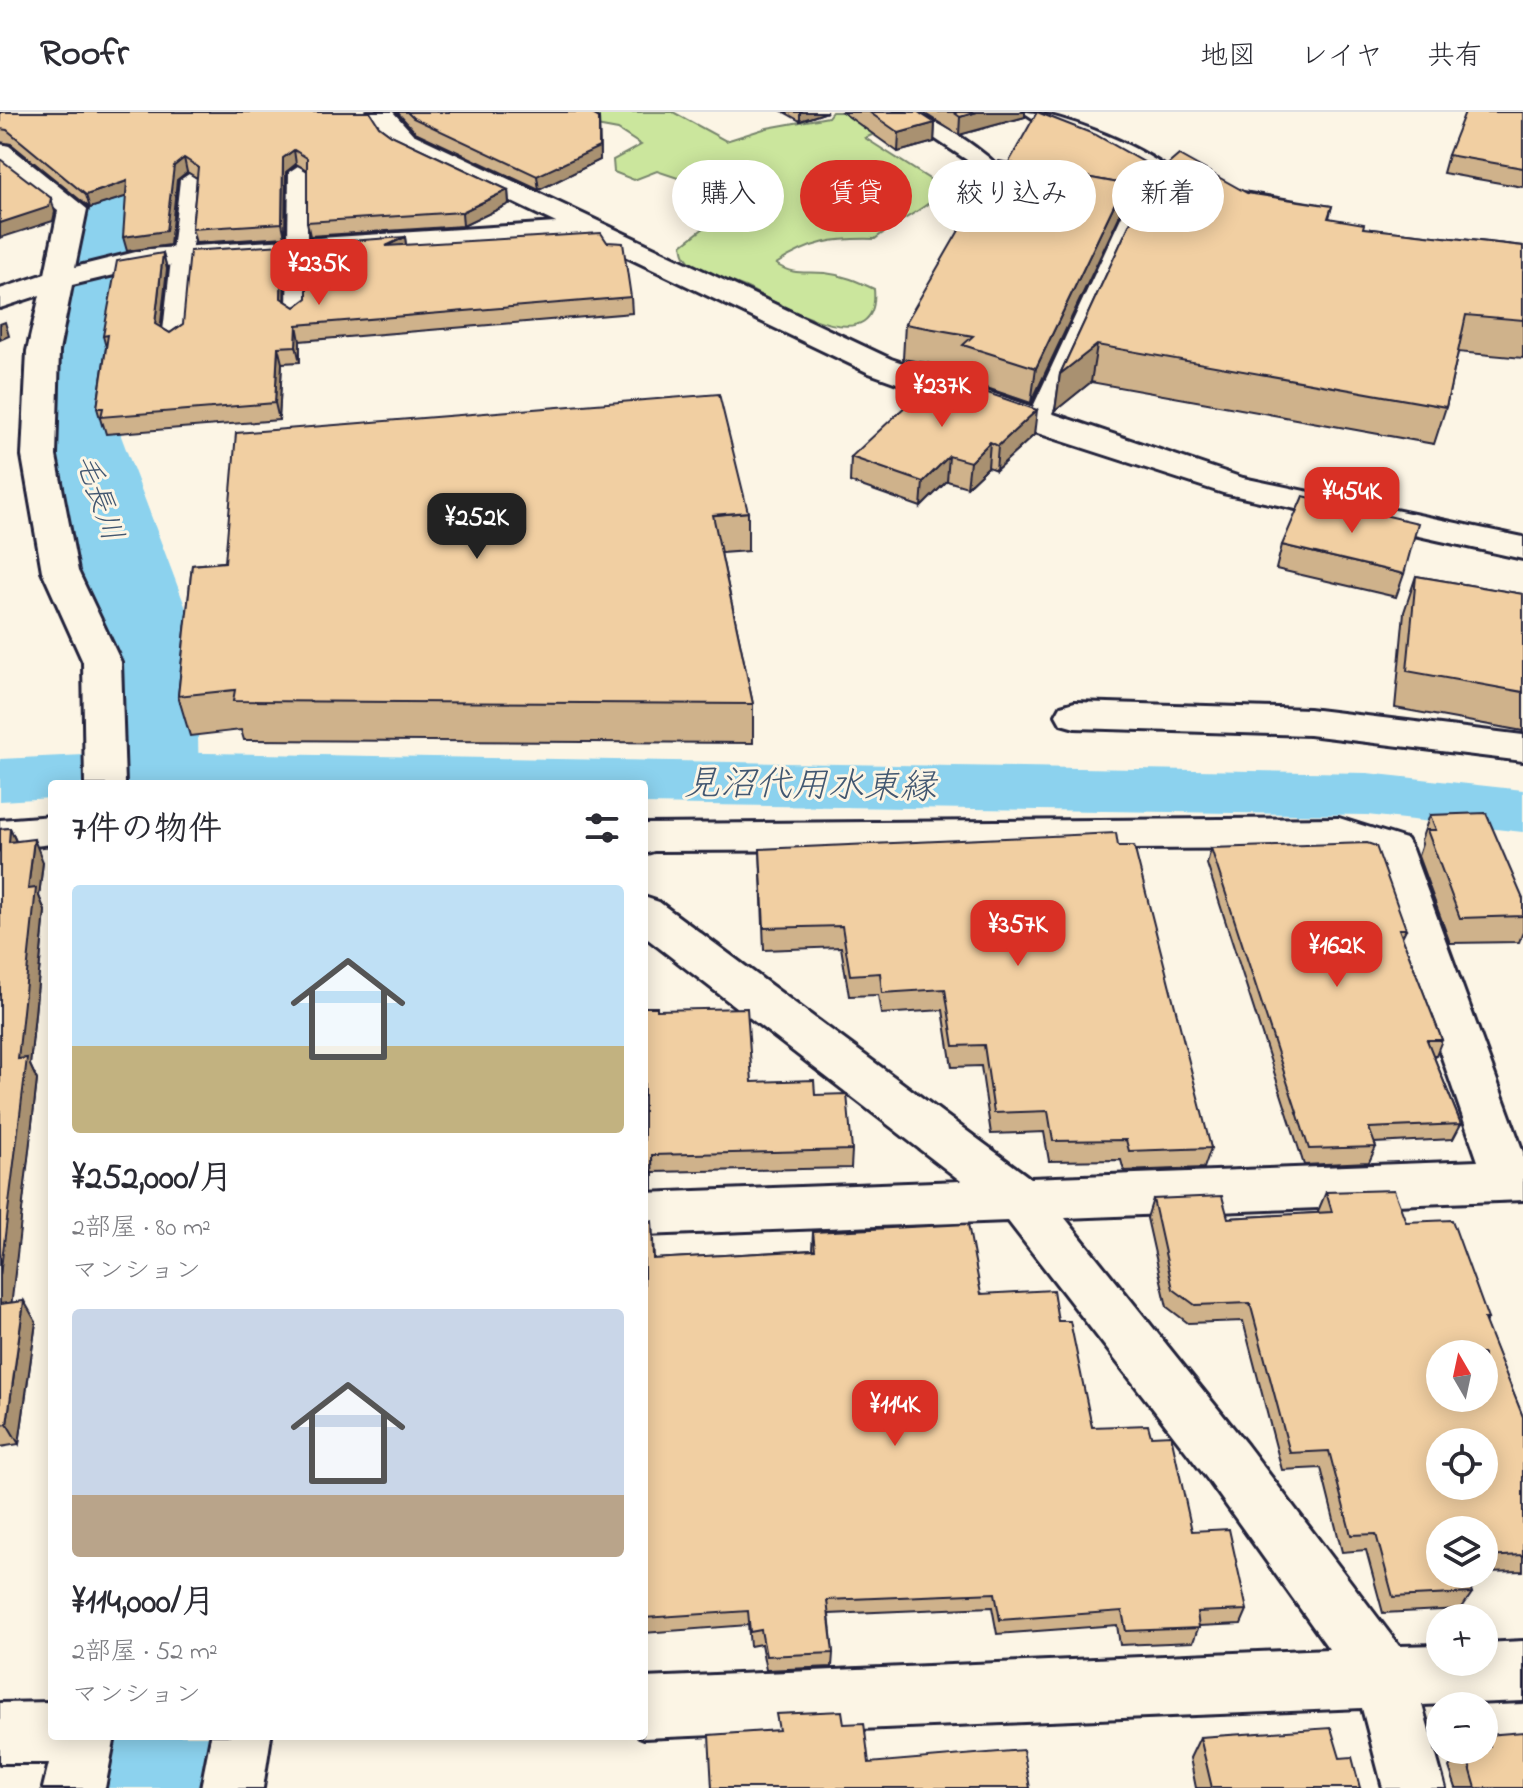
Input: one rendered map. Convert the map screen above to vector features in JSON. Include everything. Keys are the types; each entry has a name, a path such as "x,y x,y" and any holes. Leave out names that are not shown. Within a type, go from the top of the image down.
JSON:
{"street":[{"path":"380,112 393,132 404,140 880,366 1037,422 1235,486 1523,548"},
{"path":"0,152 73,209 43,351 39,456 60,571 102,662 105,780"},
{"path":"0,299 56,280 148,258 596,229"},
{"path":"1075,715 1309,722 1523,748"},
{"path":"0,835 48,830"},
{"path":"648,838 1339,833 1391,849 1516,1181 648,1214"},
{"path":"648,916 1019,1198 1228,1463 1384,1676 1414,1788"},
{"path":"648,1708 1523,1671"},
{"path":"0,1733 48,1732"},
{"path":"74,1788 84,1740"},
{"path":"232,1788 240,1740"}],"lane":[{"path":"904,112 980,160"},
{"path":"1032,112 1051,125 1071,127 1114,145 1171,180 1126,210 1037,422"},
{"path":"297,314 298,172"},
{"path":"173,340 184,255 189,180"}],"green space":[{"path":"596,112 673,112 726,141 767,128 828,117 832,112 880,112 898,124 865,138 900,160 800,160 800,232 885,232 875,239 823,242 800,250 776,264 794,272 838,275 874,289 872,311 861,323 844,326 824,322 801,315 706,272 691,263 684,254 682,245 699,232 784,232 784,160 672,160 672,176 657,171 634,180 614,172 613,160 641,145 618,130 575,122"},
{"path":"912,168 928,178 928,204 912,214"}],"building":[{"path":"0,112 370,112 379,126 391,135 508,190 462,212 307,222 307,158 294,150 283,158 282,223 192,229 198,167 184,158 174,166 166,231 123,237 127,181 86,195 7,130 0,129"},
{"path":"407,112 589,112 599,118 599,147 537,176 413,118"},
{"path":"869,112 918,112 935,123 899,133"},
{"path":"953,112 977,112 960,117"},
{"path":"1037,112 1096,135 1140,160 1112,160 1112,182 1096,179 1096,160 1011,160"},
{"path":"1465,112 1523,112 1523,168 1448,155"},
{"path":"0,159 51,198 49,207 0,223"},
{"path":"1096,179 1112,182 1112,209 1036,368 963,345 973,336 905,324 958,232 1096,232"},
{"path":"1224,180 1247,193 1332,206 1328,218 1364,224 1363,228 1523,246 1523,320 1466,315 1446,407 1097,345 1060,374 1126,232 1224,232"},
{"path":"601,233 607,242 623,243 631,297 297,325 296,346 278,347 275,403 101,417 103,408 97,408 108,335 103,336 117,261 163,253 155,324 170,333 183,324 190,251 282,245 281,298 295,307 307,298 307,244 405,237 386,246"},
{"path":"938,376 1037,410 998,446 990,442 970,462 949,456 923,482 851,457"},
{"path":"719,394 748,512 713,515 753,704 233,701 235,690 178,696 192,565 225,562 236,433"},
{"path":"1303,496 1418,523 1404,574 1282,545"},
{"path":"1416,576 1523,594 1523,692 1407,671"},
{"path":"1486,813 1523,899 1523,916 1460,918 1427,830 1436,830 1430,815"},
{"path":"10,828 9,842 34,839 28,889 36,888 18,1059 27,1058 0,1276 0,829"},
{"path":"1116,833 1118,846 1134,846 1211,1148 1129,1151 1126,1140 1053,1141 1048,1111 994,1113 984,1045 954,1046 945,989 882,993 880,973 850,975 842,926 764,928 760,849"},
{"path":"1367,843 1376,846 1406,929 1399,929 1442,1040 1427,1040 1461,1124 1369,1128 1376,1147 1309,1149 1211,848"},
{"path":"648,1007 657,1007 657,1010 747,1008 752,1082 814,1080 815,1095 847,1094 852,1150 652,1155 652,1172 648,1174"},
{"path":"1394,1190 1406,1222 1452,1220 1488,1319 1484,1319 1492,1340 1426,1340 1426,1412 1498,1412 1498,1354 1523,1417 1523,1555 1498,1556 1498,1516 1426,1516 1426,1588 1470,1588 1472,1593 1393,1597 1376,1534 1351,1535 1329,1451 1290,1453 1250,1303 1195,1305 1173,1289 1153,1199 1222,1196 1228,1218 1332,1212 1326,1192"},
{"path":"648,1220 652,1221 653,1259 815,1250 813,1232 968,1224 981,1294 1053,1290 1058,1321 1070,1321 1092,1427 1148,1425 1151,1436 1171,1435 1192,1531 1229,1529 1247,1610 1197,1612 1199,1628 1126,1631 1122,1611 1000,1620 995,1593 827,1600 833,1653 766,1656 761,1630 750,1632 748,1611 648,1618"},
{"path":"24,1301 7,1424 0,1425 0,1304"},
{"path":"842,1711 844,1724 864,1723 869,1763 1023,1750 1030,1788 712,1788 709,1735 779,1730 776,1714"},
{"path":"1331,1728 1340,1758 1352,1757 1360,1788 1212,1788 1200,1737"},
{"path":"1523,1732 1523,1788 1476,1788 1469,1764 1498,1764 1498,1734"}],"waterway":[{"name":"毛長川","path":"125,112 102,241 78,436 148,635 147,780"},
{"name":"見沼代用水東縁","path":"0,780 147,772 468,780"},
{"name":"見沼代用水東縁","path":"648,783 1367,794 1523,811"},
{"name":"毛長川","path":"140,1788 147,1740"}]}
